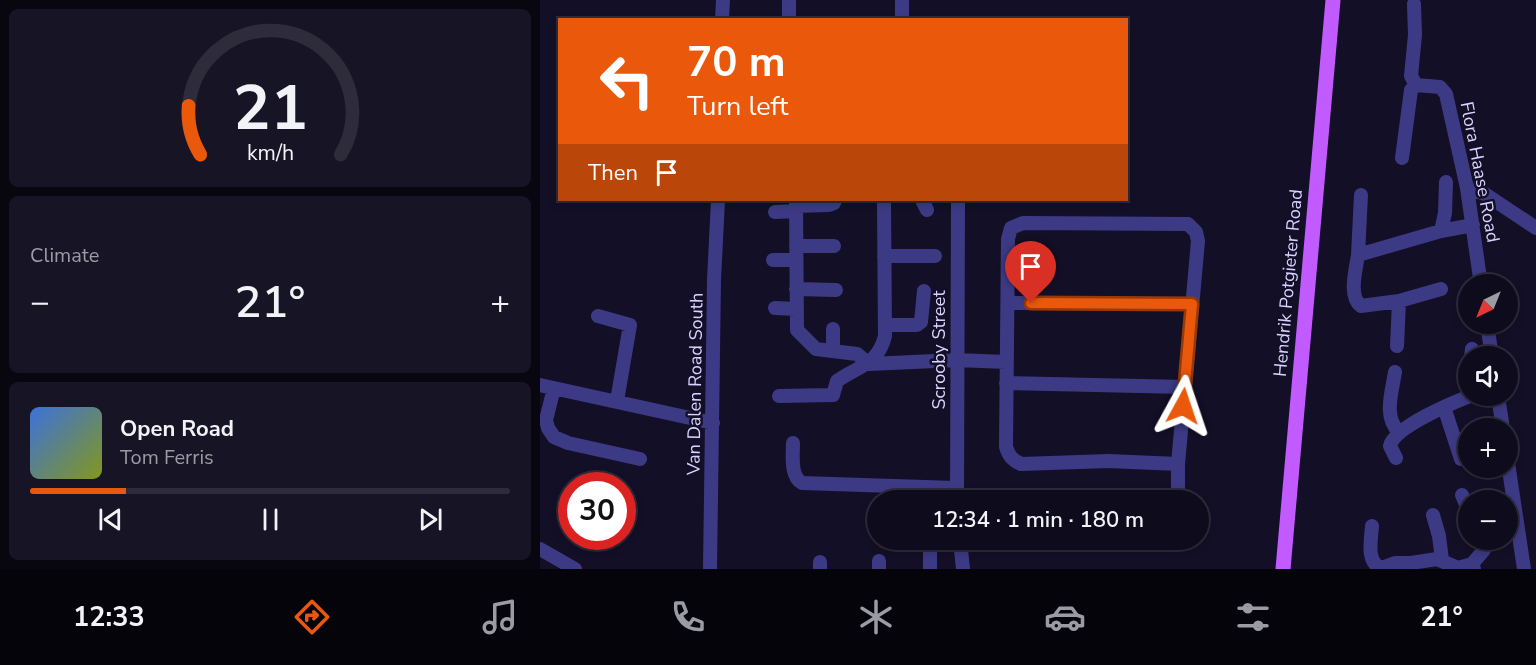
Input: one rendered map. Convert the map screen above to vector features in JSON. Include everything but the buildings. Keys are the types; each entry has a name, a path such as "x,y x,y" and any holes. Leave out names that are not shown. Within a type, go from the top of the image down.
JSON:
{"main road":[{"name":"Hendrik Potgieter Road","path":"1283,569 1333,0"}],"street":[{"path":"722,18 723,0"},
{"path":"789,0 789,18"},
{"path":"902,0 902,18"},
{"path":"1402,158 1411,90 1419,85 1411,76 1415,35 1414,4"},
{"name":"Flora Haase Road","path":"1419,85 1440,87 1446,94 1467,188 1480,274"},
{"path":"1442,231 1446,182"},
{"path":"1467,188 1485,194 1536,228"},
{"path":"1362,195 1354,297 1357,304 1367,307 1399,302 1441,289"},
{"name":"Van Dalen Road South","path":"710,569 714,280 718,201"},
{"path":"775,212 796,206 829,205 835,201"},
{"path":"779,396 831,396 835,393 836,383 839,380 869,364 881,348 885,336 884,201"},
{"name":"Scrooby Street","path":"956,490 958,201"},
{"path":"796,206 796,327 813,347 857,354 869,364 957,360 1006,362"},
{"path":"1178,464 1108,461 1021,464 1008,455 1006,447 1006,362 1008,239 1011,228 1017,225 1188,224 1196,232 1198,237 1178,464 1178,490"},
{"path":"1358,255 1442,231 1473,225"},
{"path":"773,260 834,246"},
{"path":"884,256 934,256"},
{"path":"796,289 836,290"},
{"path":"885,325 917,325 921,322 924,291"},
{"path":"1397,346 1399,302"},
{"path":"1008,303 1192,304"},
{"path":"775,308 796,309"},
{"path":"598,316 630,325 617,401"},
{"path":"832,351 833,329"},
{"path":"1395,372 1389,416 1392,425 1399,432"},
{"path":"1006,383 1185,387"},
{"path":"640,459 568,443 554,437 546,420 547,386 713,423"},
{"path":"1396,458 1390,446 1399,432 1458,401"},
{"path":"1444,407 1458,450"},
{"path":"793,443 794,475 801,483 900,490"},
{"path":"1433,515 1442,560"},
{"path":"1372,526 1371,557 1376,567 1381,568 1395,563 1412,566 1442,560 1460,568 1473,567 1483,550"},
{"path":"540,549 575,569"},
{"path":"930,550 930,569"},
{"path":"961,550 963,569"},
{"path":"1518,550 1524,569"}],"route":[{"path":"1031,303 1192,304 1183,406"}]}
